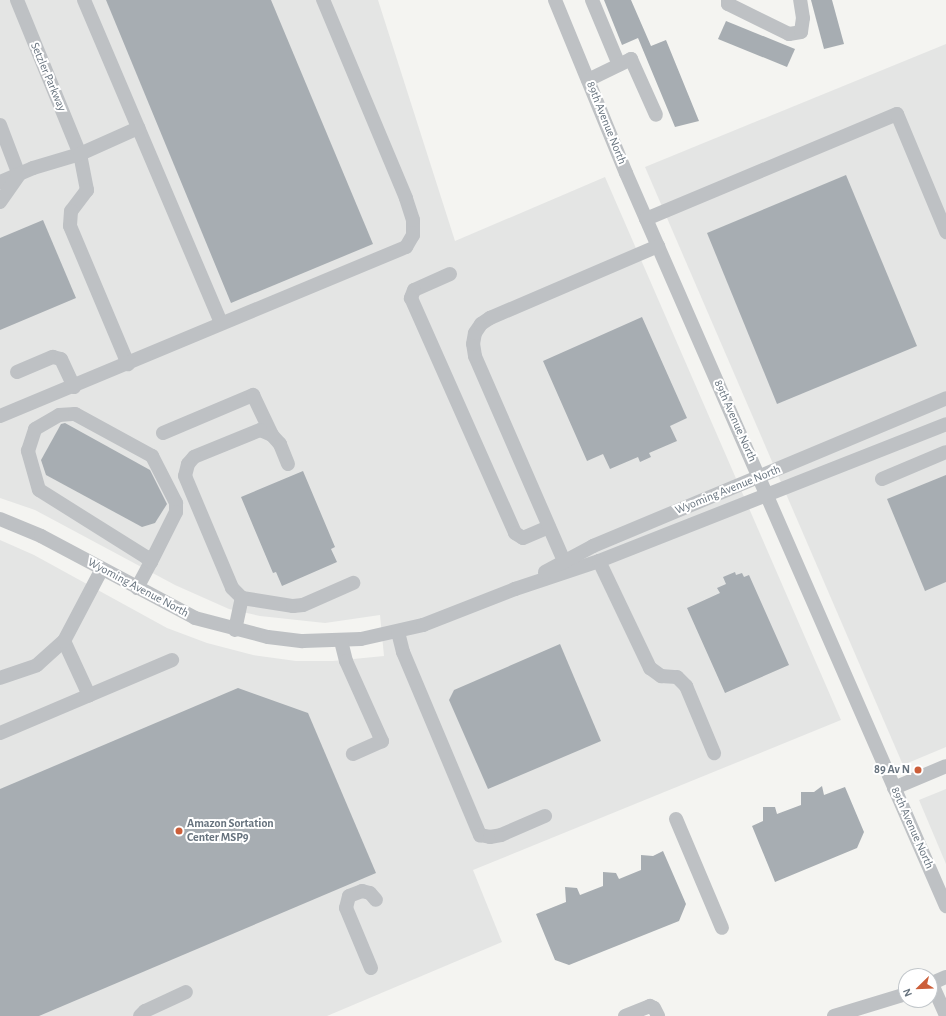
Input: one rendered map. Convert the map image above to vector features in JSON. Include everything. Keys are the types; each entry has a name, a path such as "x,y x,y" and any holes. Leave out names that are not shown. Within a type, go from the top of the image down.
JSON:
{"street":[{"name":"Setzler Parkway","path":"17,0 80,154 87,190 71,211 70,226 128,364"},
{"path":"84,0 221,323"},
{"path":"0,416 74,387 221,323 406,247 413,235 413,220 406,198 323,0"},
{"name":"89th Avenue North","path":"555,0 646,219 946,906"},
{"path":"592,0 618,65"},
{"path":"728,0 728,4 789,34 801,32 803,18 800,0"},
{"path":"588,80 631,59 656,115"},
{"path":"646,219 897,114 946,232"},
{"path":"0,125 19,175"},
{"path":"0,182 80,154 138,128"},
{"path":"0,202 19,175"},
{"path":"564,561 475,356 473,344 475,333 481,324 490,318 658,246"},
{"path":"450,274 414,290 411,298 515,533 523,538 549,527"},
{"path":"17,372 54,356 61,359 74,387"},
{"path":"163,433 254,395 272,435 280,444 288,464"},
{"name":"Wyoming Avenue North","path":"514,589 564,561 601,543 946,398"},
{"path":"137,588 151,562 176,512 176,503 152,456 75,414 59,415 35,429 28,451 39,490 151,562"},
{"name":"Wyoming Avenue North","path":"0,519 41,536 195,618 235,630 303,641 340,641 398,632 429,623 514,589 599,561 768,496 946,424"},
{"path":"272,435 260,430 194,457 188,464 185,476 232,588 242,598 303,605 353,583"},
{"path":"882,479 946,452"},
{"path":"599,561 650,668 661,676 677,677 686,686 714,753"},
{"path":"0,678 37,665 64,641 102,569"},
{"path":"235,630 242,598"},
{"path":"398,632 403,652 480,834 490,837 501,835 545,816"},
{"path":"64,641 89,696"},
{"path":"340,641 346,661 382,741 353,754"},
{"path":"0,733 172,660"},
{"path":"894,788 946,766"},
{"path":"676,819 722,928"},
{"path":"371,968 346,908 349,896 362,891 370,893 376,900"},
{"path":"140,1016 145,1011 186,992"},
{"path":"834,1016 898,996"},
{"path":"938,999 946,1016"},
{"path":"625,1016 650,1006 654,1008 658,1016"}],"shaded area":[{"path":"0,0 378,0 455,241 605,177 841,720 473,870 502,942 327,1016 0,1016 0,540 34,555 167,628 207,643 253,655 296,661 333,661 384,656 380,615 325,623 260,616 229,609 175,585 35,510 0,498"},
{"path":"946,44 946,747 903,765 645,167"},
{"path":"946,789 946,864 919,800"}],"building":[{"path":"106,0 271,0 373,244 231,303"},
{"path":"604,0 631,0 651,46 666,40 699,121 675,127 638,38 622,45"},
{"path":"811,0 832,0 844,44 824,49"},
{"path":"726,21 795,49 787,67 718,39"},
{"path":"846,175 917,346 777,404 707,233"},
{"path":"43,220 76,298 0,330 0,238"},
{"path":"642,317 687,418 670,426 677,441 649,453 651,457 640,462 638,457 610,469 603,454 587,461 543,361"},
{"path":"65,423 150,470 167,504 155,523 142,527 46,475 41,460 61,424"},
{"path":"303,471 335,547 331,549 337,562 282,586 276,572 273,573 241,497"},
{"path":"946,475 946,582 925,591 887,499"},
{"path":"735,572 736,575 742,573 744,577 749,575 789,665 725,693 687,608 720,593 717,588 726,584 723,577"},
{"path":"560,644 601,741 488,789 449,700 454,690"},
{"name":"Amazon Sortation Center MSP9","path":"238,688 308,713 376,873 39,1016 0,1016 0,789"},
{"path":"822,786 824,795 845,787 864,832 857,848 775,882 752,826 763,821 763,807 775,807 777,814 801,805 801,792 814,792"},
{"path":"663,851 686,904 679,921 569,965 555,960 536,914 566,902 565,887 577,888 580,895 603,886 603,872 616,873 619,879 641,870 641,855 653,856"}],"place":[{"name":"89 Av N","path":"918,770"},
{"name":"Amazon Sortation Center MSP9","path":"179,831"}]}
